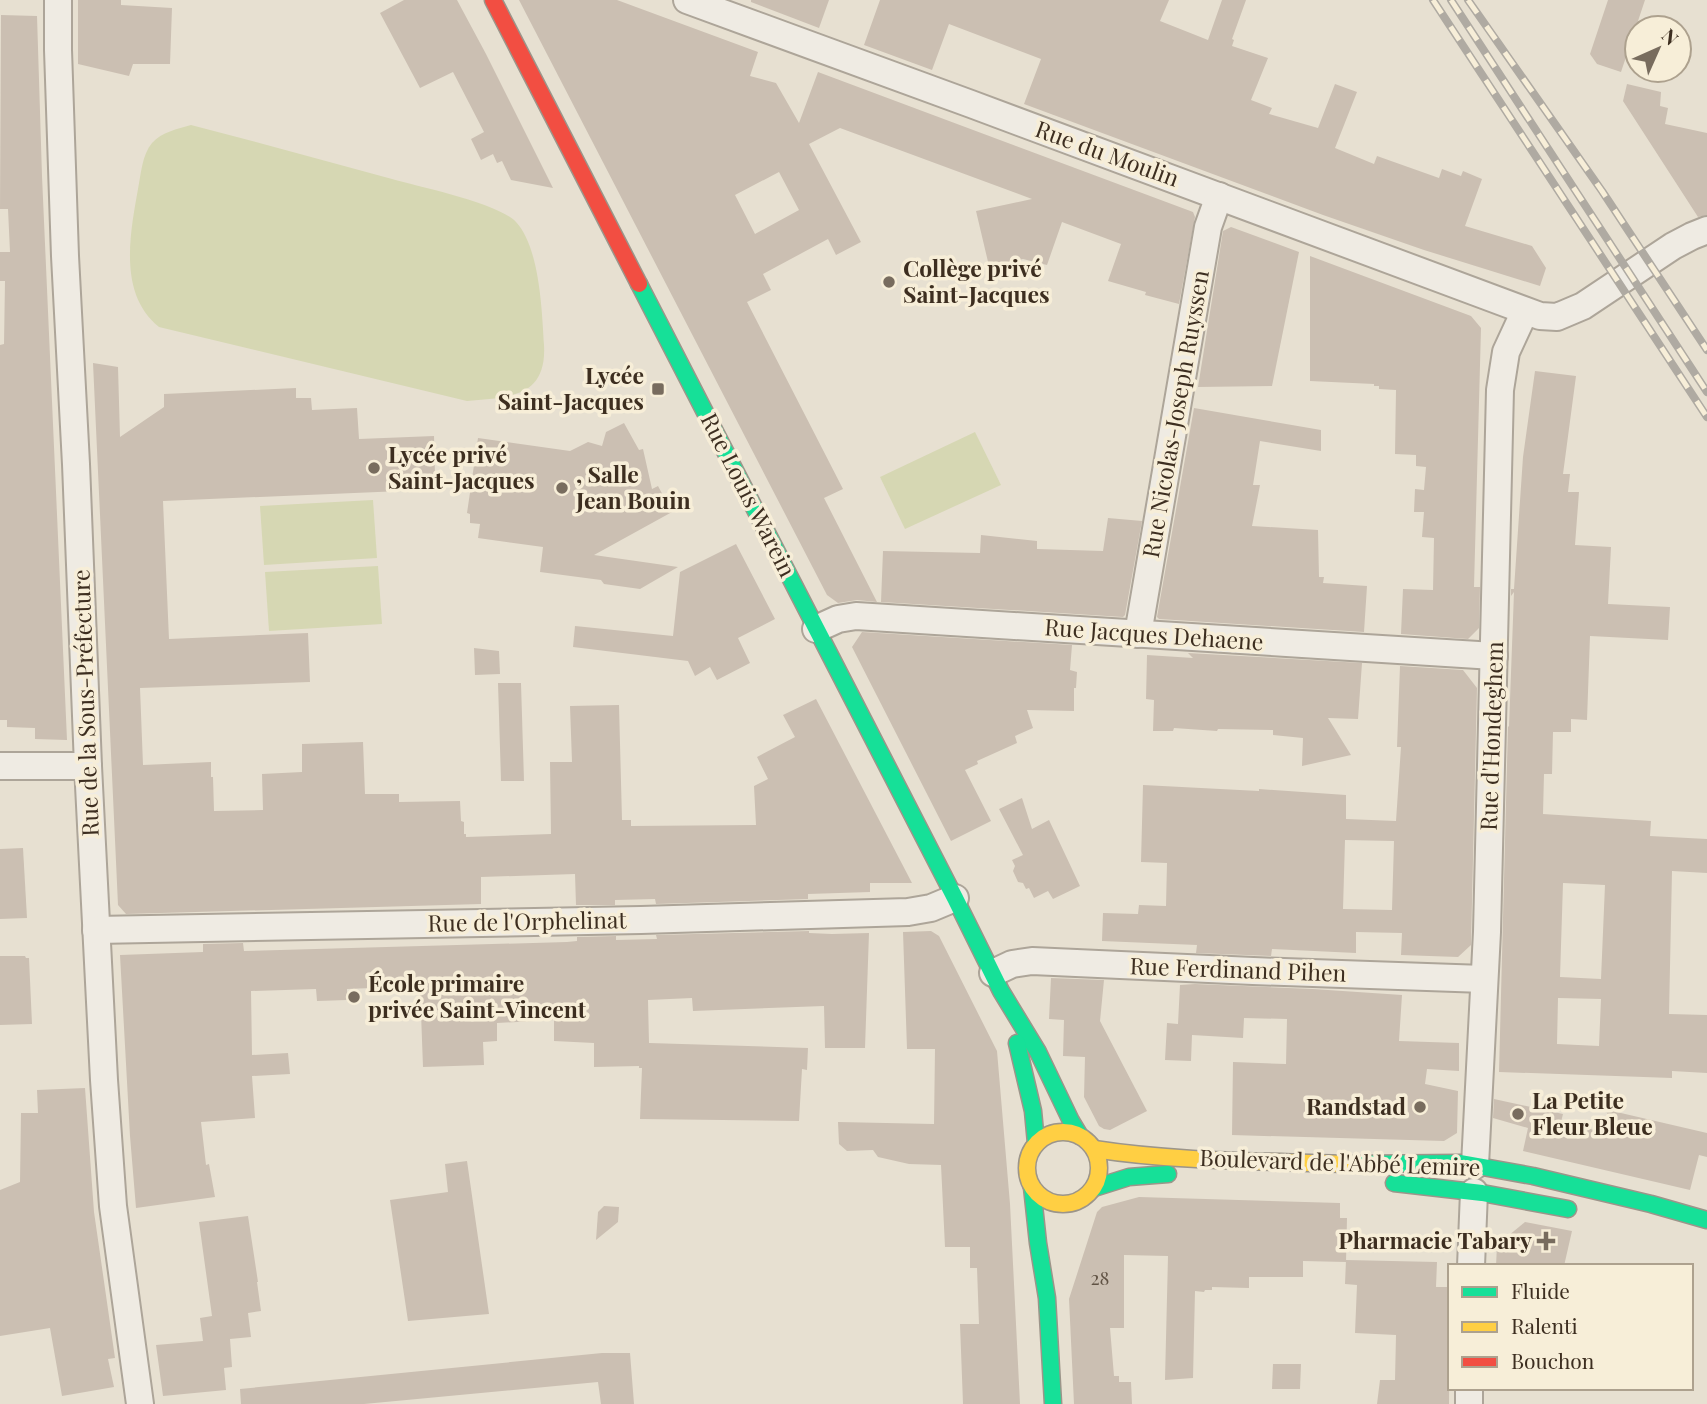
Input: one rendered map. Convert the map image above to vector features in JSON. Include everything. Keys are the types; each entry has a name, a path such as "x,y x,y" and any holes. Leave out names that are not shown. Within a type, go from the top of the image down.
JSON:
{"main road":[{"name":"Rue Louis Warein","path":"493,0 997,982 1038,1052 1080,1136"},
{"name":"Rue Louis Warein","path":"997,982 1028,1087 1036,1143"},
{"path":"1057,1132 1080,1136 1088,1141 1098,1158 1100,1168 1094,1188 1077,1202 1060,1205 1049,1202 1040,1196 1028,1179 1029,1155 1036,1143 1057,1132"},
{"name":"Boulevard de l'Abbé Lemire","path":"1094,1149 1147,1156 1222,1160 1475,1165 1533,1175 1706,1230"},
{"name":"Boulevard de l'Abbé Lemire","path":"1094,1188 1129,1177 1178,1175"},
{"name":"Boulevard de l'Abbé Lemire","path":"1384,1182 1527,1200 1579,1212"},
{"path":"1032,1187 1047,1298 1053,1404"},
{"path":"1069,1218 1077,1202"},
{"path":"1047,1298 1057,1251"}],"street":[{"name":"Rue de la Sous-Préfecture","path":"58,0 65,256 104,1080 113,1206 140,1404"},
{"name":"Rue du Moulin","path":"687,0 1525,312 1548,317 1566,314 1602,294 1673,246 1707,230"},
{"name":"Rue Nicolas-Joseph Ruyssen","path":"1138,634 1208,226 1219,196"},
{"name":"Rue d'Hondeghem","path":"1475,1165 1484,979 1501,383 1506,352 1525,312"},
{"name":"Rue Jacques Dehaene","path":"816,629 838,619 856,616 1494,656"},
{"path":"0,766 88,765"},
{"name":"Rue de l'Orphelinat","path":"96,930 908,912 931,908 955,898"},
{"name":"Rue Ferdinand Pihen","path":"997,982 1012,964 1032,961 1484,979"},
{"path":"1471,1264 1474,1192"}],"green space":[{"path":"191,125 458,196 507,215 524,233 535,264 541,298 544,345 539,376 522,392 467,401 159,327 137,298 132,281 130,244 135,206 142,165 152,143 165,134"},
{"path":"975,432 1001,485 905,529 880,477"},
{"path":"373,500 377,558 264,565 260,506"},
{"path":"378,566 382,624 269,631 265,572"}],"building":[{"path":"78,0 121,0 121,5 172,8 170,64 133,64 129,76 78,64"},
{"path":"404,0 457,0 553,188 511,180 502,161 497,163 493,154 481,160 471,139 484,132 453,72 420,88 380,13"},
{"path":"519,0 617,0 758,52 750,76 776,83 799,123 818,72 1193,212 1195,217 1179,304 1108,281 1121,244 1062,222 1047,265 1023,259 989,266 976,211 1032,199 840,128 809,144 861,242 836,255 828,239 763,274 771,290 747,302 843,489 824,498 877,602 857,600 838,603 827,595","holes":["779,172 799,210 755,234 735,195"]},
{"path":"751,0 829,0 819,28"},
{"path":"880,0 1169,0 1160,21 1208,40 1222,0 1246,0 1232,46 1268,58 1251,100 1272,108 1269,114 1318,128 1335,84 1357,92 1335,148 1374,164 1377,156 1439,178 1442,169 1461,176 1463,171 1482,179 1465,226 1532,246 1546,268 1540,286 1323,215 1024,104 1041,59 949,24 932,70 864,45"},
{"path":"1608,0 1645,0 1640,14 1623,14 1621,72 1597,64 1590,54"},
{"path":"1,15 37,16 67,740 35,739 35,728 7,727 7,720 0,720 0,345 4,344 5,281 0,281 0,252 10,252 8,209 0,209"},
{"path":"1627,84 1661,92 1660,106 1668,108 1665,124 1707,133 1707,215 1698,217 1623,101"},
{"path":"1231,227 1299,252 1272,386 1198,387 1223,231"},
{"path":"1310,256 1471,316 1481,328 1474,587 1480,587 1479,628 1468,639 1401,634 1403,589 1433,590 1434,538 1422,537 1424,512 1414,512 1415,489 1424,490 1426,467 1416,466 1416,455 1395,454 1396,390 1379,389 1379,386 1374,384 1310,381"},
{"path":"93,363 118,367 120,437 164,407 164,394 296,388 296,398 311,398 312,410 357,408 359,439 434,436 435,476 425,490 163,501 169,639 308,633 310,682 140,688 143,765 211,762 214,811 263,810 262,774 302,772 302,744 363,742 365,794 399,794 399,802 460,801 461,821 464,822 466,837 551,834 550,762 572,762 570,706 619,705 622,820 631,820 631,826 756,825 754,786 768,779 757,757 795,737 783,715 816,699 912,883 870,883 870,892 808,894 808,899 656,904 655,899 615,900 615,905 576,905 575,874 481,877 481,904 126,914 118,905"},
{"path":"1535,371 1576,376 1563,474 1570,474 1568,492 1579,492 1575,545 1611,547 1608,604 1670,607 1668,640 1590,636 1587,720 1571,719 1571,732 1553,732 1552,774 1544,774 1543,814 1651,821 1650,836 1707,839 1707,873 1672,871 1669,1014 1707,1015 1707,1073 1672,1071 1672,1078 1499,1072 1514,592 1511,596 1511,589 1514,589 1523,457","holes":["1563,883 1605,885 1601,979 1560,977","1558,998 1601,999 1599,1046 1557,1044"]},
{"path":"1194,408 1321,430 1321,451 1260,441 1253,485 1260,485 1252,526 1318,530 1319,577 1324,577 1323,583 1367,586 1364,632 1157,617"},
{"name":", Salle Jean Bouin","path":"624,423 639,450 643,449 652,489 658,486 672,512 594,555 678,567 640,589 604,584 601,580 540,572 543,547 478,538 480,524 470,523 470,514 467,513 478,438 570,451 588,442 602,446 606,432"},
{"path":"1108,518 1142,521 1123,617 881,602 883,551 980,553 981,535 1037,541 1037,549 1103,551"},
{"path":"736,544 775,619 738,638 750,663 717,680 710,667 695,676 688,661 573,647 575,626 673,636 680,572"},
{"path":"862,632 1072,645 1070,670 1077,672 1074,711 1027,710 1033,728 1015,736 1017,743 977,761 978,764 965,770 991,821 951,841 852,647"},
{"path":"474,648 499,651 500,674 475,675"},
{"path":"1188,653 1362,663 1358,719 1328,718 1351,755 1302,766 1303,738 1273,735 1273,730 1217,731 1174,728 1173,731 1153,731 1154,700 1146,699 1147,655 1193,658"},
{"path":"1400,666 1463,670 1477,688 1471,945 1458,957 1401,955 1402,933 1356,932 1356,953 1272,949 1271,956 1196,953 1197,945 1102,941 1103,913 1138,914 1139,905 1166,906 1167,863 1141,862 1143,785 1346,795 1346,819 1396,821 1401,747 1397,747","holes":["1345,840 1394,841 1392,910 1343,909"]},
{"path":"498,683 521,683 524,781 501,781"},
{"path":"1022,798 1032,829 1049,820 1080,886 1053,899 1048,891 1034,898 1029,888 1026,889 1023,883 1018,882 1013,871 1015,866 1012,860 1023,855 999,809"},
{"path":"23,848 27,918 0,919 0,849"},
{"path":"809,931 832,934 869,933 865,1048 825,1048 824,1006 693,1011 692,998 648,1000 649,1043 808,1048 807,1070 802,1069 799,1121 640,1119 642,1068 594,1067 594,1043 554,1041 554,1020 497,1023 497,1041 483,1042 484,1065 423,1067 420,986 347,989 347,1000 317,1001 316,989 251,991 252,1055 288,1053 290,1074 252,1076 255,1118 201,1122 206,1165 209,1164 215,1197 136,1208 120,955 203,952 203,944 243,943 244,951 567,942 577,941 577,937 657,939 656,935"},
{"path":"931,931 939,936 997,1051 1010,1204 1020,1404 963,1404 960,1324 979,1324 977,1268 970,1268 970,1247 945,1247 941,1165 909,1164 878,1157 873,1150 847,1151 839,1144 838,1122 934,1124 935,1049 907,1049 903,932"},
{"path":"0,956 29,958 32,1024 0,1025"},
{"path":"1051,978 1104,980 1100,1021 1147,1111 1110,1130 1099,1126 1084,1097 1085,1057 1063,1056 1064,1020 1049,1019"},
{"path":"1180,985 1402,995 1399,1041 1459,1043 1459,1071 1427,1069 1425,1084 1458,1091 1457,1133 1444,1141 1232,1135 1233,1062 1286,1064 1287,1019 1244,1018 1243,1038 1192,1035 1191,1061 1165,1060 1167,1023 1178,1024"},
{"path":"85,1088 94,1212 115,1358 108,1359 114,1387 62,1396 50,1328 0,1336 0,1190 20,1182 21,1113 38,1113 37,1090"},
{"path":"1494,1099 1563,1114 1561,1122 1603,1132 1608,1110 1707,1133 1707,1157 1699,1155 1690,1190 1523,1151 1528,1128 1493,1118"},
{"path":"467,1161 489,1314 408,1321 390,1200 448,1192 445,1164"},
{"path":"1139,1197 1340,1203 1340,1218 1347,1218 1346,1262 1303,1261 1303,1277 1249,1277 1249,1288 1212,1287 1212,1290 1204,1292 1195,1291 1193,1378 1165,1380 1168,1256 1124,1255 1124,1328 1110,1328 1114,1376 1119,1376 1119,1382 1131,1382 1132,1404 1074,1404 1069,1299 1097,1212 1102,1207"},
{"path":"604,1206 619,1207 618,1222 596,1240 598,1212"},
{"path":"248,1216 261,1311 248,1313 251,1337 230,1339 232,1367 224,1368 226,1390 163,1396 156,1345 203,1341 200,1318 212,1316 199,1222"},
{"path":"1525,1222 1572,1231 1564,1264 1496,1264 1497,1245"},
{"path":"1346,1260 1437,1262 1436,1287 1448,1287 1449,1404 1377,1404 1380,1380 1395,1380 1396,1335 1355,1333 1357,1285 1345,1284"},
{"path":"602,1353 630,1353 634,1404 601,1404 598,1382 364,1404 241,1404 240,1389"},
{"path":"1273,1364 1301,1364 1300,1389 1272,1389"}],"railway":[{"path":"1433,0 1707,417"},
{"path":"1451,0 1707,392"},
{"path":"1468,0 1602,191 1707,350"}],"traffic: fast":[{"path":"639,284 1001,991 1038,1052 1080,1136"},
{"path":"1017,1043 1033,1111 1036,1143"},
{"path":"1349,1164 1461,1163 1533,1176 1707,1220"},
{"path":"1094,1188 1129,1177 1168,1174"},
{"path":"1394,1183 1482,1193 1568,1209"},
{"path":"1032,1187 1047,1298 1053,1404"}],"traffic: slow":[{"path":"1070,1132 1089,1142 1097,1154 1099,1168 1097,1182 1089,1194 1077,1202 1056,1204 1037,1194 1029,1182 1027,1161 1037,1142 1049,1134 1070,1132"},
{"path":"1094,1149 1189,1159 1349,1164"}],"traffic: jam":[{"path":"493,0 639,284"}],"place":[{"name":"Collège privé Saint-Jacques","path":"889,282"},
{"name":"Lycée Saint-Jacques","path":"658,389"},
{"name":"Lycée privé Saint-Jacques","path":"374,468"},
{"name":", Salle Jean Bouin","path":"562,488"},
{"name":"École primaire privée Saint-Vincent","path":"354,997"},
{"name":"Randstad","path":"1420,1107"},
{"name":"La Petite Fleur Bleue","path":"1518,1114"},
{"name":"Pharmacie Tabary","path":"1546,1241"}]}
